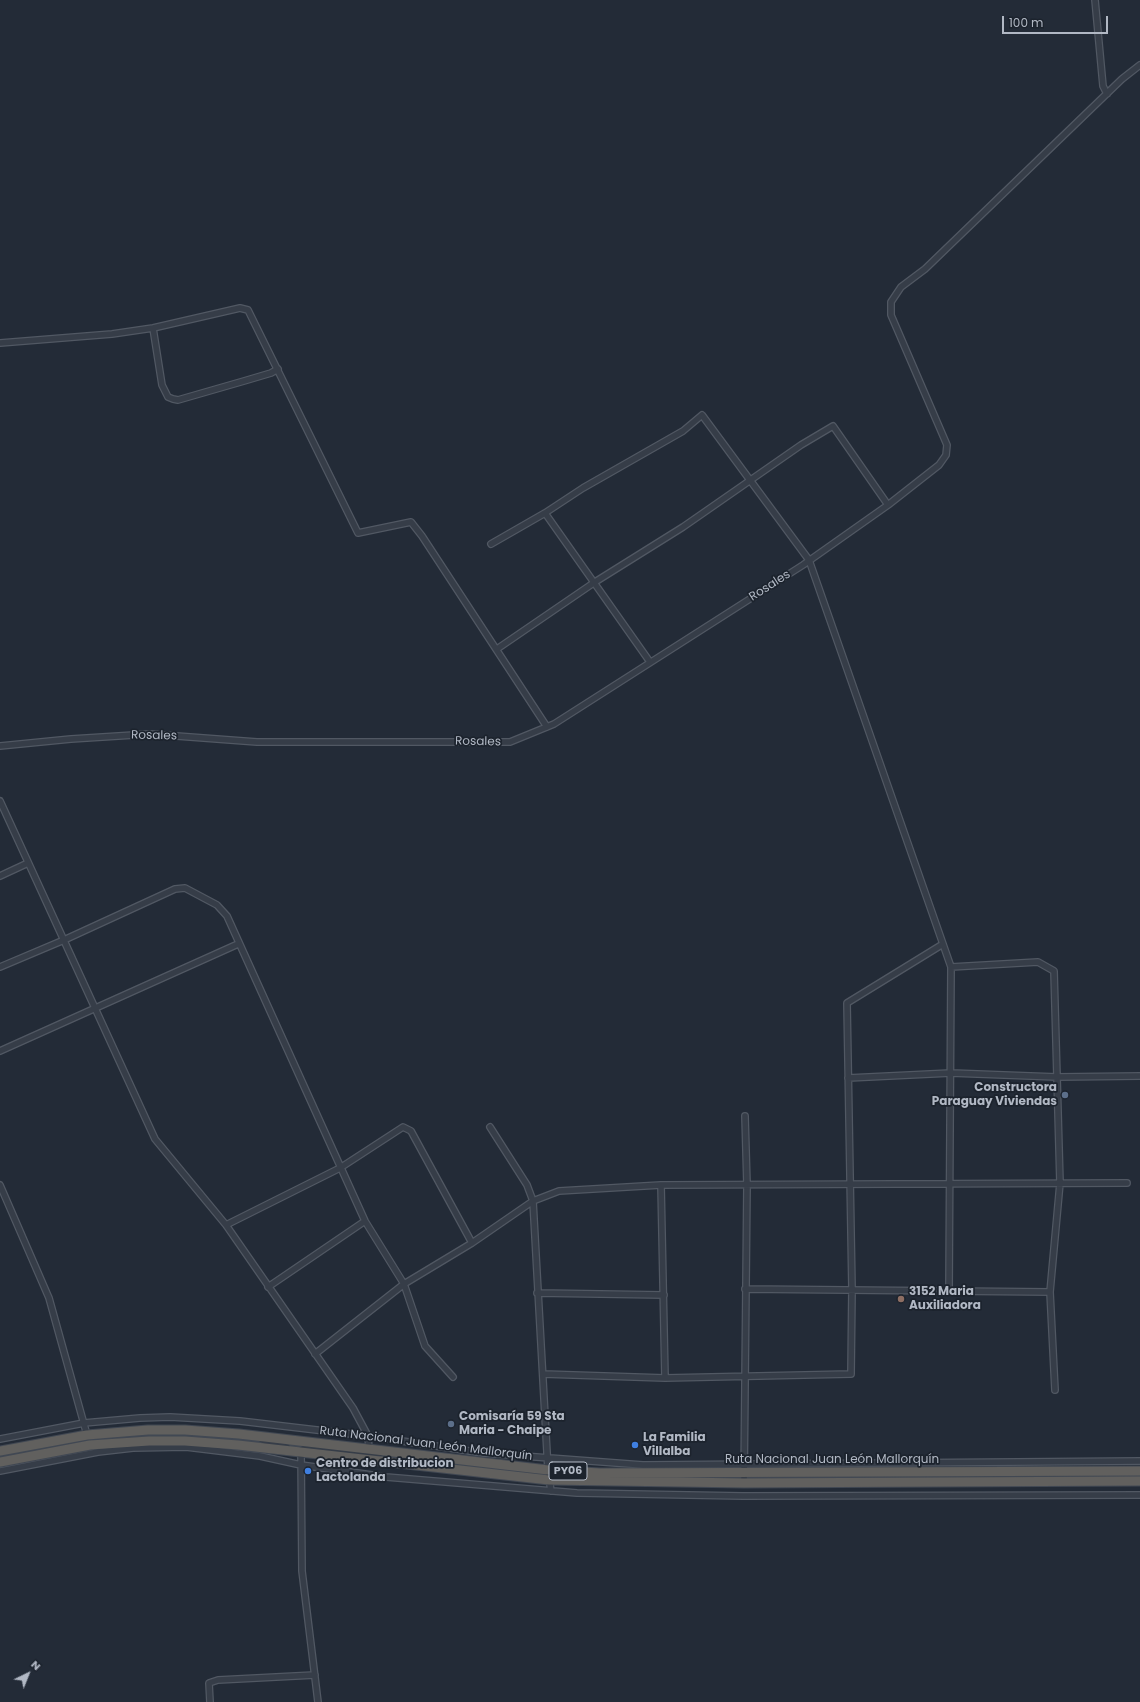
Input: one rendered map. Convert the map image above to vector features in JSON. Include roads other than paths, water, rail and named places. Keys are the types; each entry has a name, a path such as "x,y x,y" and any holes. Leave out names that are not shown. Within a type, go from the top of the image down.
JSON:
{"highway":[{"name":"Ruta Nacional Juan León Mallorquín","path":"0,1451 87,1435 135,1431 185,1430 255,1436 548,1470 600,1473 745,1468 1140,1471"},
{"name":"Ruta Nacional Juan León Mallorquín","path":"0,1462 74,1448 149,1441 214,1442 549,1480 744,1483 1140,1481"}],"street":[{"path":"1095,0 1103,86 1107,94"},
{"name":"Rosales","path":"0,746 71,739 150,734 257,742 386,740 510,742 547,727 809,560 888,505 940,465 946,456 947,445 890,315 891,302 901,287 924,269 1107,94 1140,65"},
{"path":"0,343 112,334 152,328 245,308 251,314 358,533 411,522 422,536 547,727"},
{"path":"152,328 162,385 168,397 173,399 178,400 271,373 278,369"},
{"path":"492,544 545,513 583,488 683,431 702,415 809,560 950,967 951,1184 949,1290"},
{"path":"496,649 595,582 683,527 801,444 833,426 888,505"},
{"path":"545,513 650,662"},
{"path":"0,801 154,1139 226,1225 353,1408 368,1436 369,1449"},
{"path":"0,876 28,863"},
{"path":"0,967 64,940 175,889 184,888 217,905 222,910 238,944 365,1221 404,1284 425,1346 453,1377"},
{"path":"0,1051 238,944"},
{"path":"544,1374 665,1378 851,1374 852,1290 847,1002 943,944"},
{"path":"950,967 1038,962 1054,971 1060,1183 1050,1292 1055,1390"},
{"path":"848,1078 950,1073 1057,1077 1140,1076"},
{"path":"744,1483 747,1185 745,1116"},
{"path":"490,1127 527,1185 533,1201 537,1294 544,1374 547,1458 551,1491"},
{"path":"226,1225 340,1168 398,1128 408,1128 472,1243"},
{"path":"315,1354 404,1284 472,1243 533,1201 559,1191 661,1185 1127,1183"},
{"path":"0,1185 49,1298 87,1435"},
{"path":"661,1185 665,1378"},
{"path":"268,1287 365,1221"},
{"path":"745,1289 1050,1292"},
{"path":"537,1294 664,1295"},
{"path":"0,1440 84,1423 170,1417 240,1421 368,1436 483,1453 643,1465 745,1468 1140,1461"},
{"path":"255,1436 269,1443 301,1452"},
{"path":"0,1471 98,1452 160,1447 186,1447 226,1451 301,1465 386,1477 577,1493 743,1496 1140,1495"},
{"path":"318,1702 302,1571 301,1452 305,1448 371,1456 387,1451"},
{"path":"210,1702 209,1683 218,1680 315,1675"}],"place":[{"name":"Constructora Paraguay Viviendas","path":"1065,1095"},
{"name":"3152 Maria Auxiliadora","path":"901,1299"},
{"name":"Comisaría 59 Sta Maria - Chaipe","path":"451,1424"},
{"name":"La Familia Villalba","path":"635,1445"},
{"name":"Centro de distribucion Lactolanda","path":"308,1471"}]}
